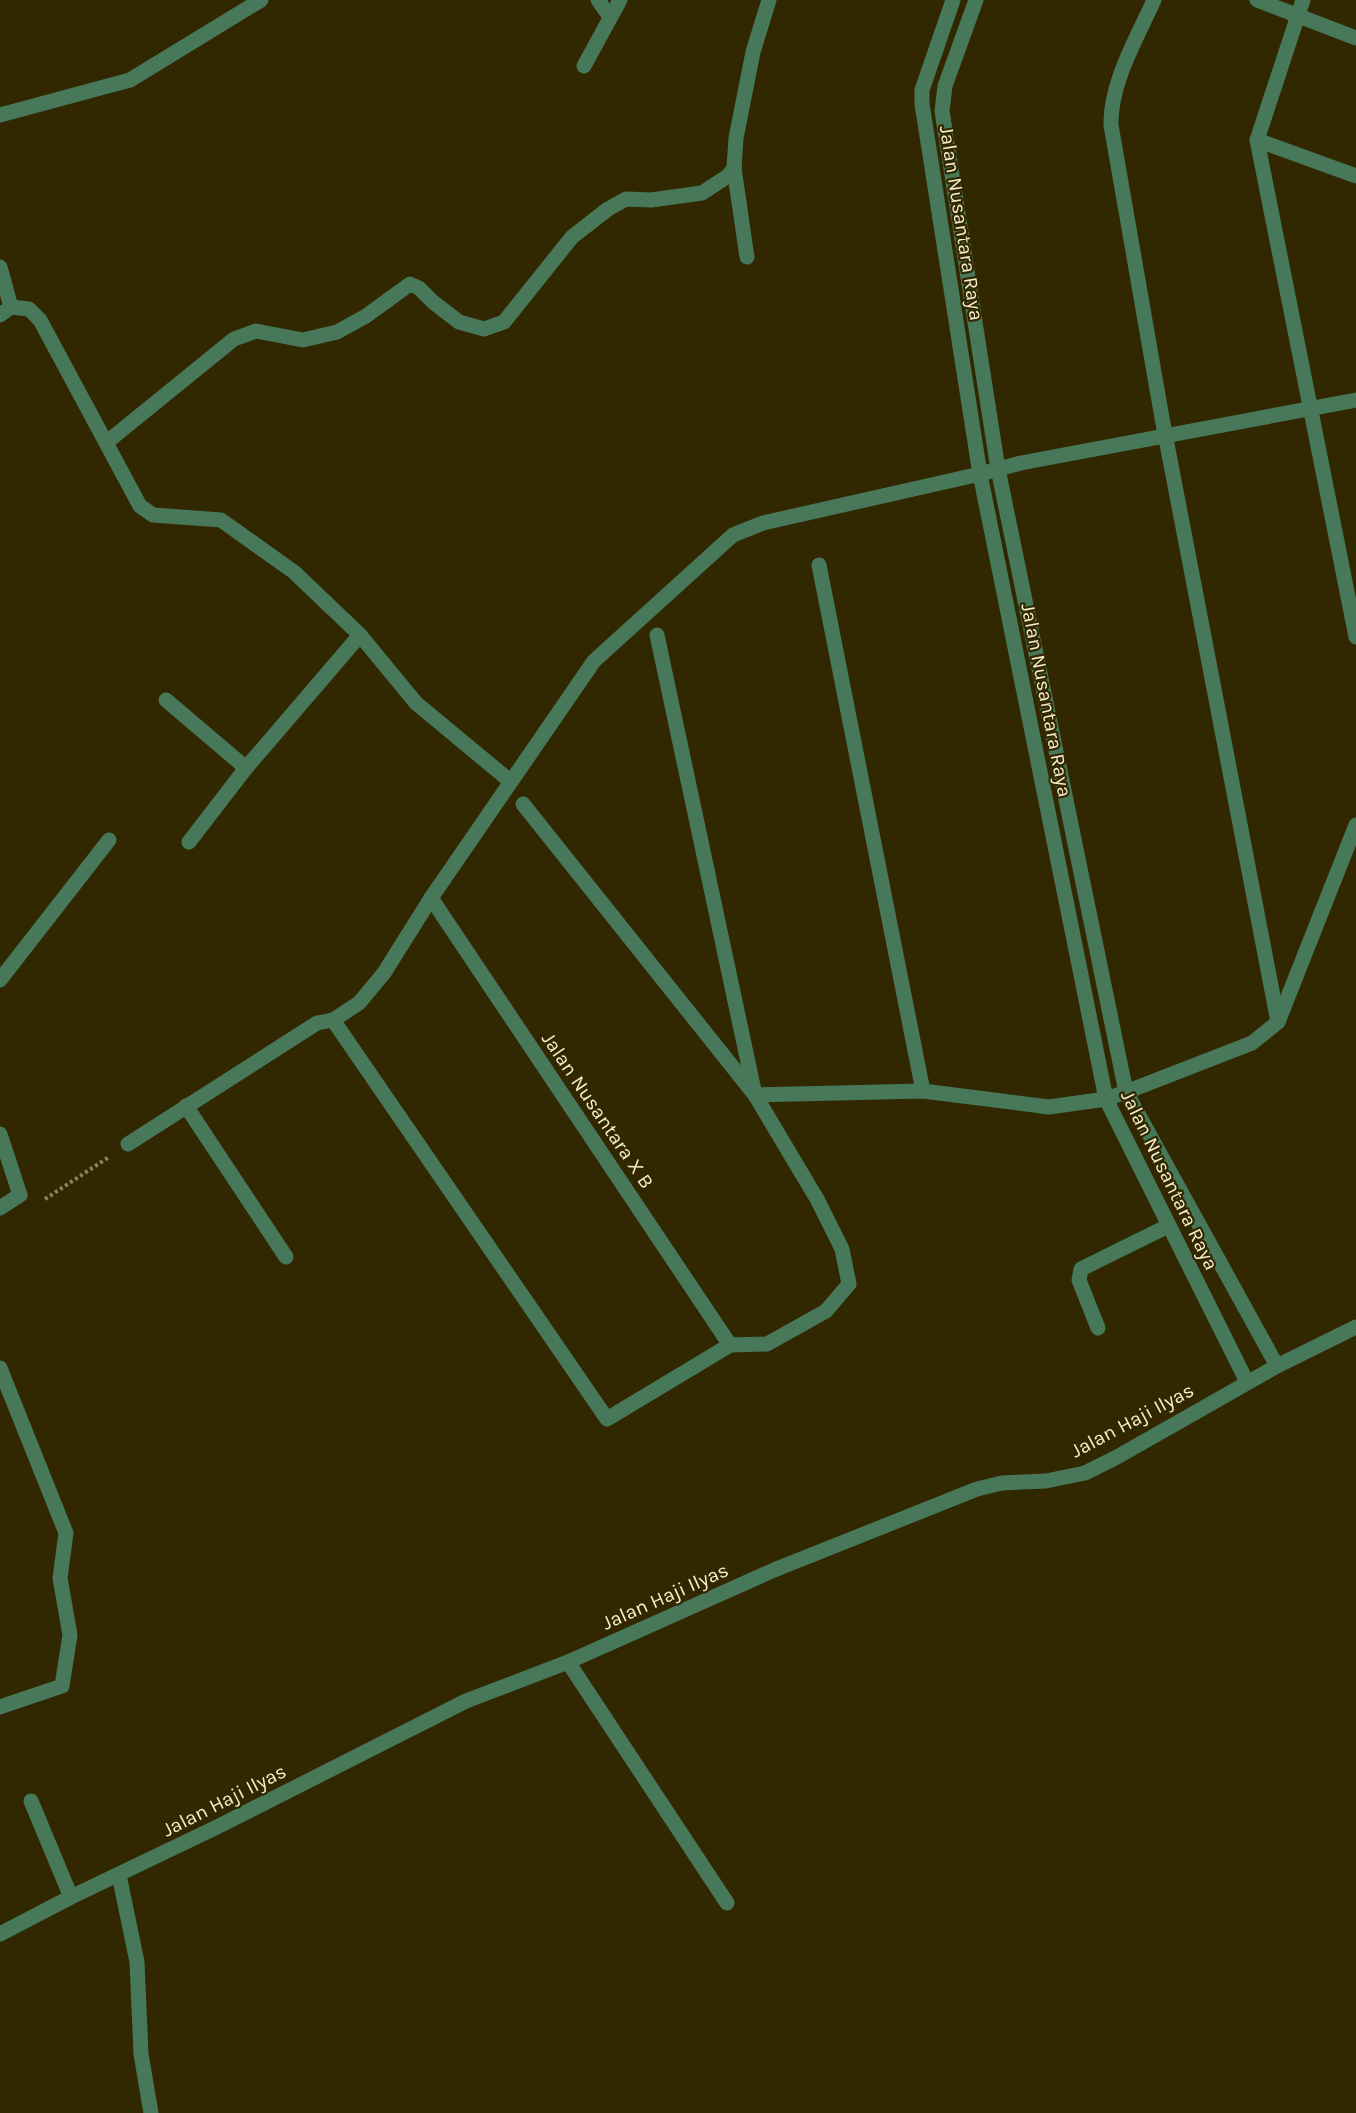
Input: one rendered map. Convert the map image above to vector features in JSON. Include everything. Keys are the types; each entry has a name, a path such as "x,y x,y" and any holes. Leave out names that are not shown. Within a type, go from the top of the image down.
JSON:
{"street":[{"path":"0,115 130,80 261,0"},
{"path":"598,0 610,17"},
{"path":"584,66 620,0"},
{"path":"747,257 734,168 736,138 753,52 769,0"},
{"name":"Jalan Nusantara Raya","path":"953,0 922,90 922,104 981,474 1106,1099 1247,1382"},
{"name":"Jalan Nusantara Raya","path":"976,0 945,86 942,111 998,470 1126,1092 1277,1365"},
{"path":"1154,0 1116,86 1111,125 1278,1022"},
{"path":"1257,0 1356,38"},
{"path":"1303,0 1257,140 1356,637"},
{"path":"1257,140 1356,176"},
{"path":"107,442 234,339 256,331 303,340 337,332 366,316 410,284 419,288 459,322 484,329 504,322 572,237 608,209 626,199 651,200 702,193 728,176 734,168"},
{"path":"939,214 958,208"},
{"path":"0,267 5,311 29,309 40,320 140,506 153,515 221,520 294,572 360,635 416,703 510,781"},
{"path":"128,1144 317,1023 333,1020 359,1003 384,973 431,898 594,661 733,535 763,523 1021,463 1356,400"},
{"path":"819,565 923,1091"},
{"path":"189,842 246,768 360,635"},
{"path":"657,635 754,1095"},
{"path":"166,700 246,768"},
{"path":"333,1020 607,1419 730,1345 766,1344 826,1311 849,1284 842,1249 817,1199 754,1095 523,804"},
{"path":"754,1095 923,1091 1048,1107 1106,1099 1252,1043 1278,1022 1356,825"},
{"path":"0,980 109,840"},
{"name":"Jalan Nusantara X B","path":"431,898 730,1345"},
{"path":"186,1106 286,1257"},
{"path":"0,1134 20,1195 0,1208"},
{"path":"1098,1328 1079,1280 1081,1269 1168,1226"},
{"name":"Jalan Haji Ilyas","path":"0,1934 466,1701 568,1662 774,1570 977,1490 1002,1483 1046,1481 1085,1473 1277,1365 1356,1326"},
{"path":"0,1368 66,1533 60,1578 70,1635 62,1686 0,1707"},
{"path":"568,1662 727,1903"},
{"path":"31,1801 71,1897"},
{"path":"119,1875 137,1962 141,2054 151,2113"}],"path":[{"path":"41,1202 128,1144"}]}
